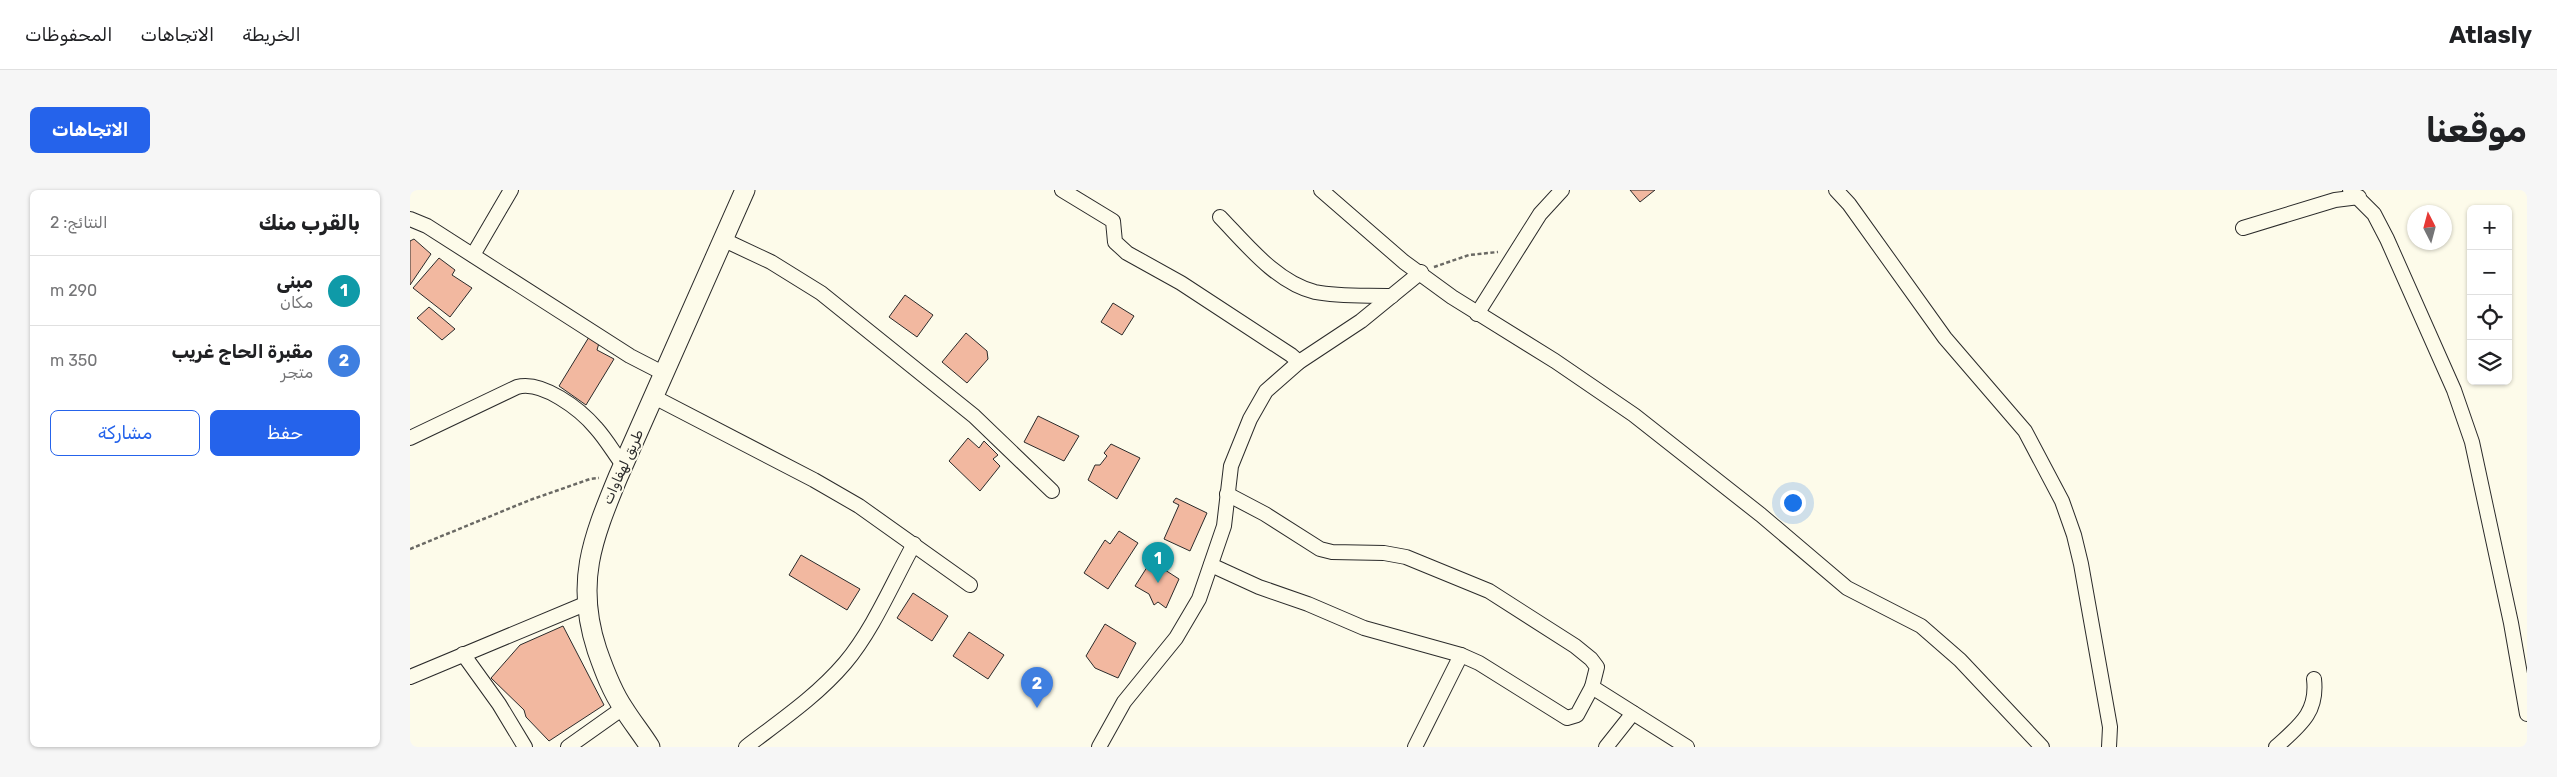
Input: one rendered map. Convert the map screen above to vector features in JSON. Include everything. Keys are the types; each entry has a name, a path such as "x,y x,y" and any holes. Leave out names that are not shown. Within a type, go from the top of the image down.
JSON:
{"street":[{"path":"473,255 511,190"},
{"name":"طريق لهفاوات","path":"650,747 623,708 602,666 590,627 586,604 589,561 598,524 745,190"},
{"path":"1062,190 1113,220 1115,242 1127,253 1181,283 1299,362"},
{"path":"1321,190 1404,262 1421,272 1477,314 1556,361 1634,415 1768,520 1847,588 1920,626 1960,660 2042,747"},
{"path":"1477,314 1540,214 1562,190"},
{"path":"1836,190 1849,204 1945,338 2024,431 2062,502 2074,534 2081,564 2110,727 2109,747"},
{"path":"2243,228 2355,194 2374,214 2454,390 2472,442 2511,623 2527,714"},
{"path":"1220,217 1256,255 1297,284 1313,291 1331,294 1392,296"},
{"path":"410,219 427,226 630,356 663,373"},
{"path":"722,239 771,262 821,293 974,416 1052,490"},
{"path":"1099,747 1124,702 1190,618 1200,599 1224,526 1231,466 1250,419 1266,391 1299,362 1340,336 1421,272"},
{"path":"410,438 527,384 538,386 578,412 596,427 621,471"},
{"path":"654,397 814,480 859,506 970,584"},
{"path":"1211,565 1259,587 1308,604 1364,628 1462,655 1479,663 1567,718 1576,715 1592,687 1597,667 1591,658 1489,591 1406,557 1384,553 1332,552 1320,549 1265,514 1227,494"},
{"path":"746,747 817,690 845,663 861,641 914,544"},
{"path":"410,677 586,604"},
{"path":"463,654 499,704 525,747"},
{"path":"1415,747 1462,655"},
{"path":"2276,747 2308,714 2316,695 2314,679"},
{"path":"1592,687 1687,747"},
{"path":"568,747 623,708"},
{"path":"1606,747 1633,713"}],"path":[{"path":"1421,272 1469,255 1503,251"},
{"path":"410,548 530,500 590,479 621,471"}],"building":[{"path":"1630,190 1655,190 1640,202"},
{"path":"414,239 431,254 410,285 410,241"},
{"path":"439,258 455,270 452,275 472,288 450,317 413,288"},
{"path":"905,295 933,315 917,337 889,317"},
{"path":"1113,303 1134,316 1122,335 1101,322"},
{"path":"429,307 455,329 442,340 417,318"},
{"path":"966,333 987,351 988,359 967,383 942,362"},
{"path":"589,337 599,343 597,350 614,359 586,405 559,386"},
{"path":"1038,416 1079,436 1064,461 1024,442"},
{"path":"968,438 979,448 984,441 998,455 993,459 1000,466 980,491 949,461"},
{"path":"1111,444 1140,458 1117,499 1088,480 1095,465 1100,465 1107,456 1104,453"},
{"path":"1176,498 1207,513 1190,551 1164,539 1179,505 1173,502"},
{"path":"1119,531 1138,543 1108,589 1084,573 1105,540 1110,544"},
{"path":"801,555 860,589 847,610 789,575"},
{"path":"1151,561 1179,579 1166,608 1158,602 1154,605 1149,594 1135,586"},
{"path":"913,593 948,616 932,641 897,618"},
{"path":"1105,624 1136,643 1118,678 1095,668 1086,656"},
{"path":"563,626 604,705 549,741 526,717 524,710 491,678 520,645"},
{"path":"969,632 1004,655 988,679 953,656"}],"place":[{"name":"مبنى","path":"1158,583"},
{"name":"مقبرة الحاج غريب","path":"1037,708"}]}
